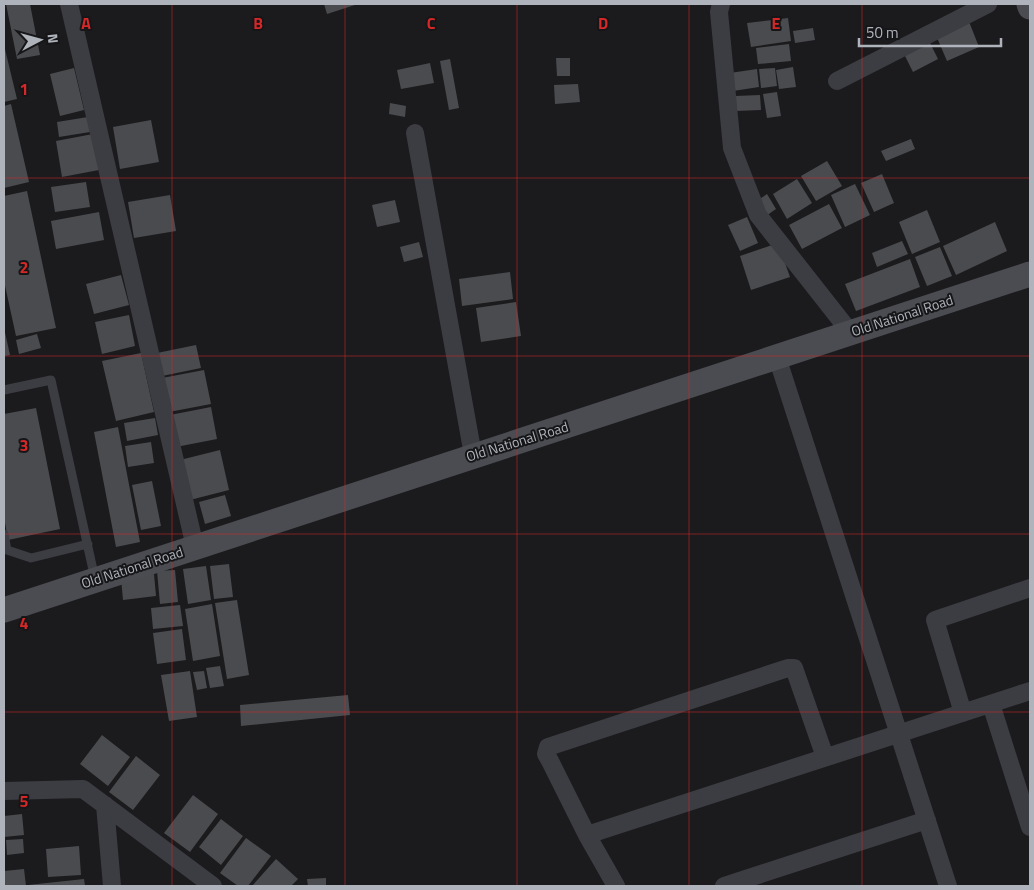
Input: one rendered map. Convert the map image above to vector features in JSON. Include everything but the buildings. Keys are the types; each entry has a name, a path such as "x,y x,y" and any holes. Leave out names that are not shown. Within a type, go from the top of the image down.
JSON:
{"main road":[{"name":"Old National Road","path":"4,610 1030,274"}],"street":[{"path":"69,4 195,546"},
{"path":"721,4 720,12 732,148 758,214 850,332"},
{"path":"837,81 988,4"},
{"path":"415,133 473,455"},
{"path":"777,356 948,886"},
{"path":"963,713 935,620 1030,588"},
{"path":"616,886 586,834 546,754 548,747 788,668 794,668 825,757"},
{"path":"586,834 1030,691"},
{"path":"991,704 1030,827"},
{"path":"4,791 83,788 213,886"},
{"path":"105,805 112,886"},
{"path":"724,886 927,820"}],"lane":[{"path":"4,390 51,380 95,579"},
{"path":"4,534 7,550 31,558 88,544"}]}
